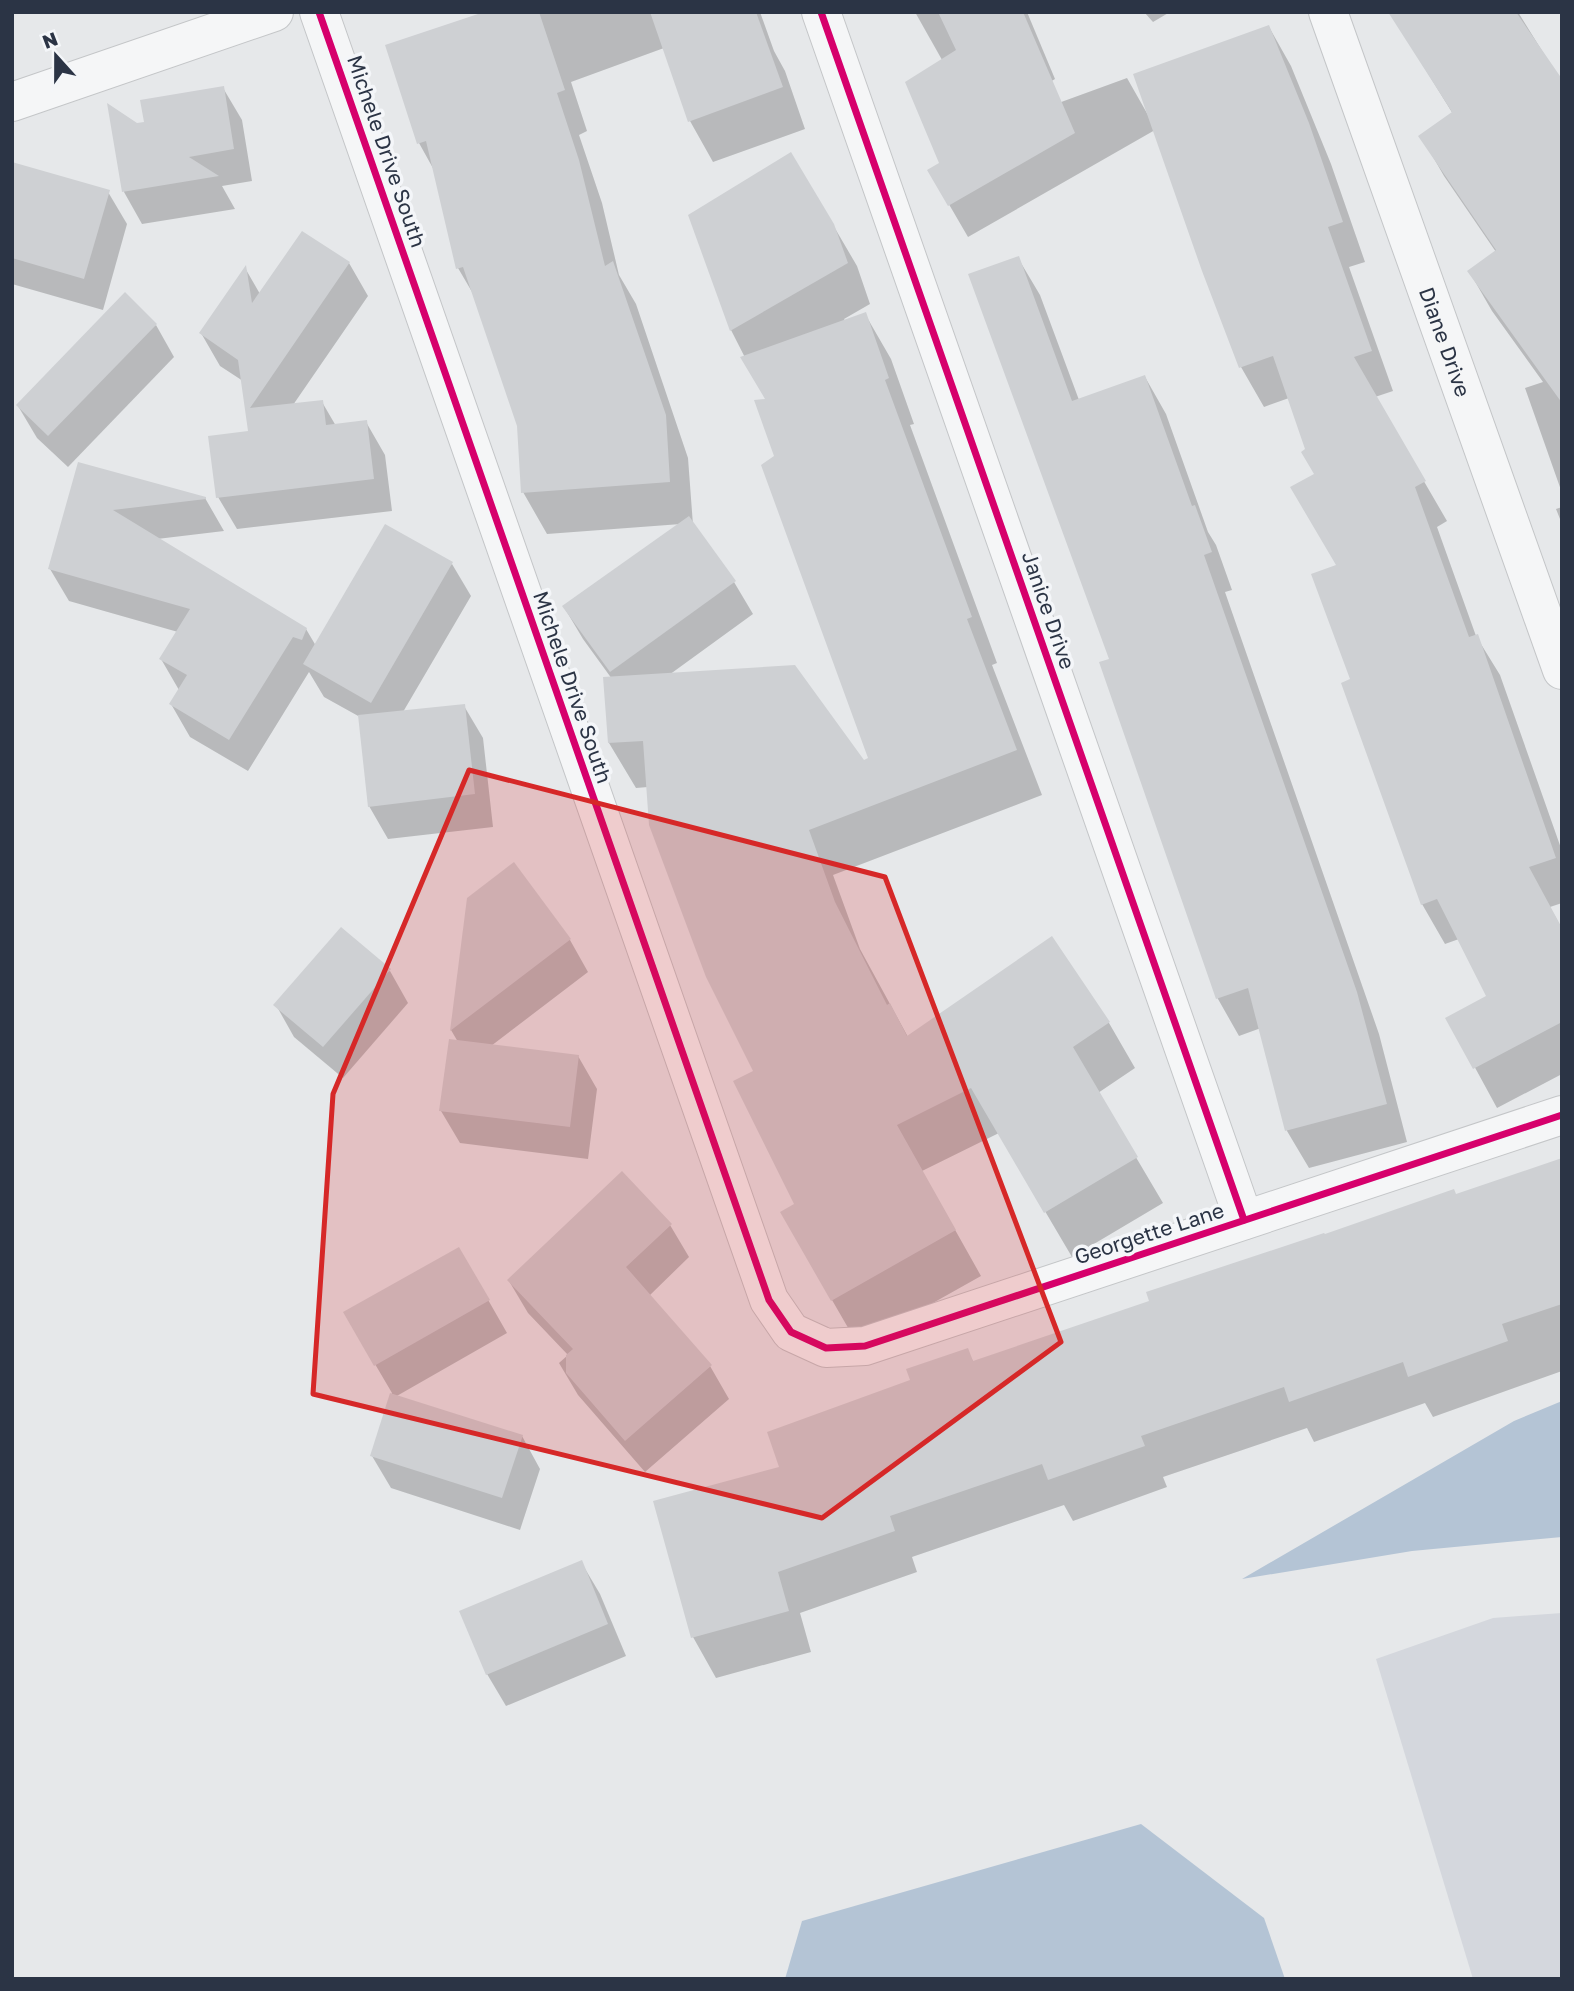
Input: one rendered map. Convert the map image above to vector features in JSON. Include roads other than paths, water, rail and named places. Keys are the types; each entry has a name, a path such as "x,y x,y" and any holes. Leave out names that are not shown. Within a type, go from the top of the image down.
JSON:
{"street":[{"path":"12,102 274,12"},
{"name":"Michele Drive South","path":"319,12 769,1300 791,1332 826,1348"},
{"name":"Janice Drive","path":"821,12 1244,1220"},
{"name":"Diane Drive","path":"1328,12 1562,670"},
{"name":"Georgette Lane","path":"826,1348 865,1346 1562,1115"}],"water":[{"path":"1562,1401 1562,1537 1412,1551 1242,1579 1514,1421"},
{"path":"1141,1824 1264,1918 1285,1979 785,1979 802,1921"}]}
